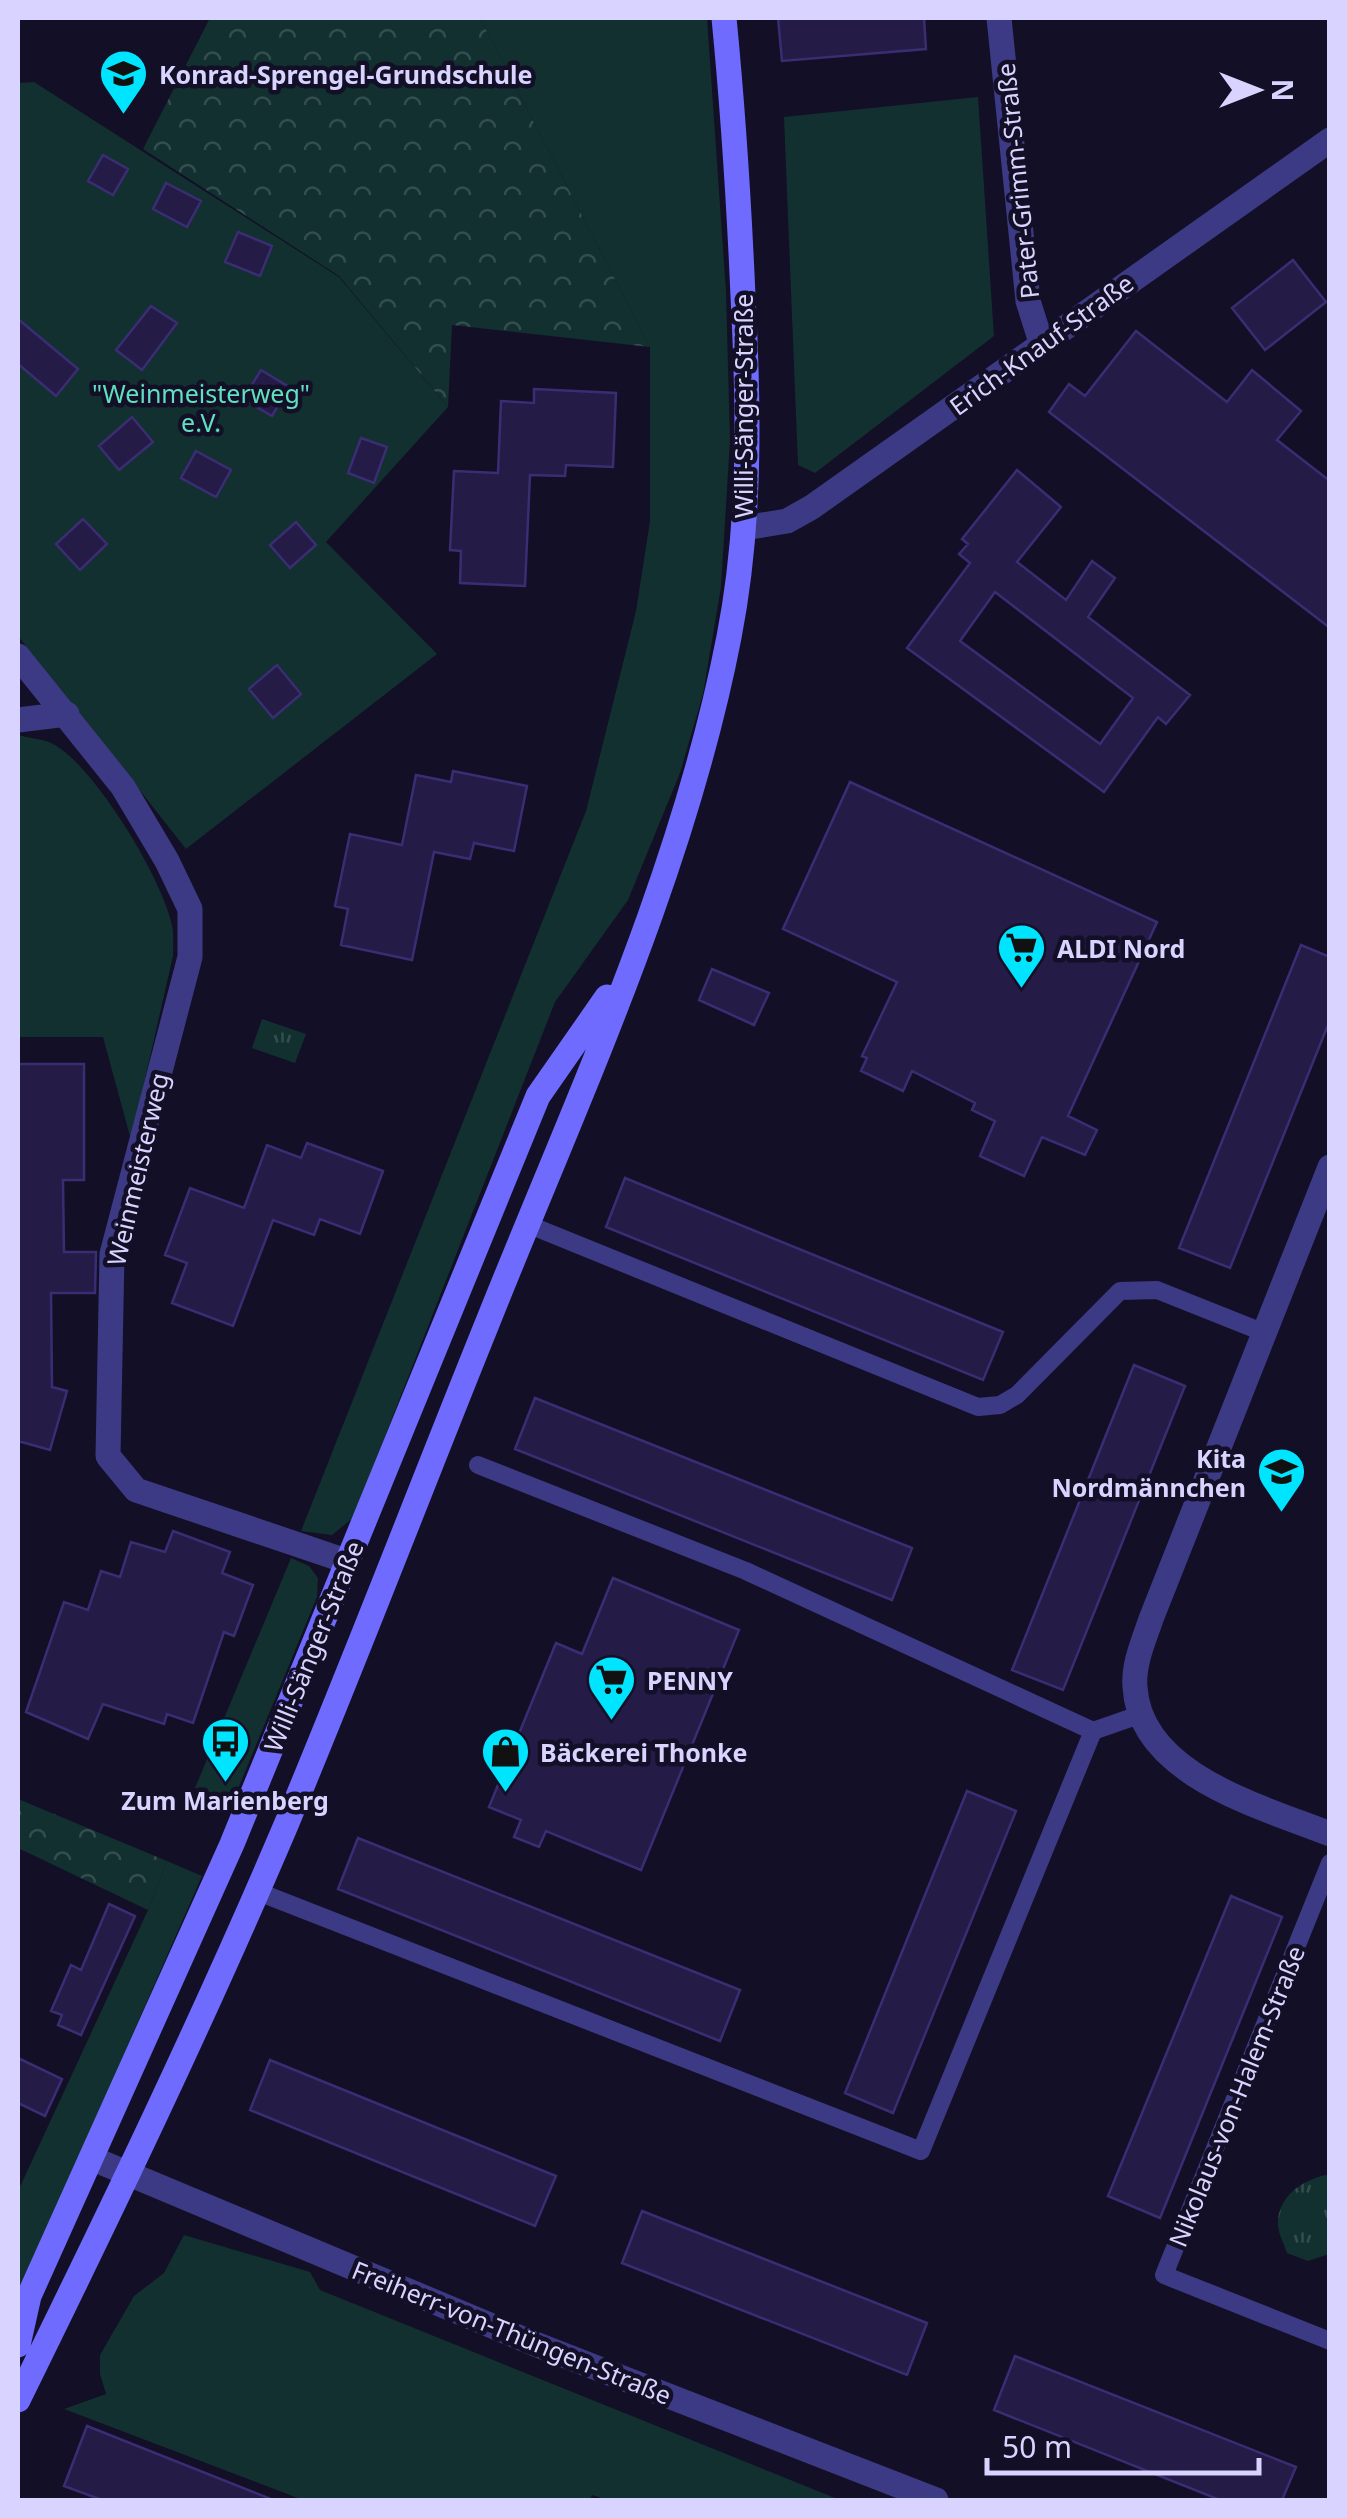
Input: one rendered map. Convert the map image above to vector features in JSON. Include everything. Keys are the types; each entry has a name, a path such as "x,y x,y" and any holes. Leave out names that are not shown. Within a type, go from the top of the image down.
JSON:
{"main road":[{"name":"Willi-Sänger-Straße","path":"18,2400 256,1891 316,1750 632,960 700,764 730,634 744,528 747,375 736,145 724,18"},
{"name":"Willi-Sänger-Straße","path":"18,2345 29,2296 232,1844 538,1096 632,960"}],"street":[{"name":"Pater-Grimm-Straße","path":"999,18 1028,300 1042,342"},
{"name":"Erich-Knauf-Straße","path":"744,528 787,521 812,507 1330,140"},
{"name":"Weinmeisterweg","path":"18,656 123,786 190,909 190,957 112,1254 108,1456 136,1490 348,1562"},
{"path":"18,720 66,714"},
{"path":"1330,1168 1137,1661 1134,1684 1139,1714 1159,1747 1212,1787 1330,1834"},
{"name":"Freiherr-von-Thüngen-Straße","path":"91,2158 536,2344 936,2500"}],"lane":[{"path":"527,1224 978,1407 1000,1405 1017,1395 1120,1291 1157,1290 1265,1332"},
{"path":"478,1464 746,1571 1093,1731 1139,1714"},
{"path":"256,1891 921,2151 1093,1731"},
{"name":"Nikolaus-von-Halem-Straße","path":"1330,1863 1164,2275 1330,2341"}],"green space":[{"path":"210,18 480,18 650,347 452,325 448,407 339,276 143,149"},
{"path":"480,18 707,18 726,292 730,440 721,587 703,694 680,773 628,900 555,1002 353,1518 332,1535 301,1531 586,811 636,611 650,521 650,347"},
{"name":"\"Weinmeisterweg\" e.V.","path":"34,82 339,277 448,407 326,542 437,654 186,849 18,636 18,83"},
{"path":"978,97 994,336 815,473 798,465 784,117"},
{"path":"18,735 55,745 89,777 141,854 172,925 173,956 131,1140 103,1037 18,1037"},
{"path":"262,1019 306,1034 295,1063 252,1048"},
{"path":"291,1558 309,1566 318,1578 317,1597 233,1801 195,1788"},
{"path":"18,1799 167,1861 148,1910 18,1848"},
{"path":"167,1861 202,1876 18,2296 18,2191"},
{"path":"1326,2175 1330,2178 1329,2254 1308,2261 1287,2253 1279,2229 1279,2212 1294,2190"},
{"path":"184,2235 310,2272 320,2290 840,2500 608,2500 592,2495 590,2500 303,2500 64,2409 106,2394 100,2355 134,2296 164,2273"}],"building":[{"path":"778,18 924,18 926,49 782,61"},
{"path":"103,155 128,169 113,195 88,181"},
{"path":"166,183 201,201 187,227 153,209"},
{"path":"238,232 272,246 260,276 225,262"},
{"path":"1293,260 1326,302 1265,350 1232,308"},
{"path":"151,306 177,323 142,370 116,350"},
{"path":"18,319 78,369 56,396 18,364"},
{"path":"1136,331 1227,402 1252,370 1301,411 1277,440 1330,481 1330,628 1049,412 1069,384 1085,396"},
{"path":"261,370 289,387 272,416 243,399"},
{"path":"534,389 616,393 613,467 566,465 565,476 530,475 525,586 460,583 461,551 450,550 454,471 498,473 501,401 534,403"},
{"path":"132,417 153,442 119,470 99,446"},
{"path":"361,438 387,447 374,483 348,473"},
{"path":"196,451 231,470 216,497 181,478"},
{"path":"1017,470 1061,507 1017,562 1066,600 1092,561 1115,578 1088,617 1190,695 1166,724 1158,717 1104,792 907,648 970,563 959,554 968,544 962,539","holes":["995,592 1133,698 1100,744 960,641"]},
{"path":"83,519 107,544 80,570 56,544"},
{"path":"296,522 316,545 290,568 270,545"},
{"path":"277,665 301,694 273,718 249,689"},
{"path":"453,771 527,786 514,851 474,843 470,859 434,852 412,960 341,945 348,909 335,906 350,834 402,845 416,775 451,782"},
{"name":"ALDI Nord","path":"850,782 1157,922 1068,1116 1097,1130 1085,1155 1042,1137 1024,1176 980,1156 995,1121 972,1110 975,1103 912,1071 903,1091 861,1071 867,1058 862,1056 897,982 783,929"},
{"path":"1301,945 1330,957 1330,1020 1230,1268 1179,1248"},
{"path":"712,969 769,993 754,1025 699,1000"},
{"path":"18,1064 84,1064 84,1180 63,1180 64,1252 96,1252 95,1293 51,1293 52,1387 67,1391 50,1450 18,1441"},
{"path":"307,1143 383,1171 360,1234 320,1219 314,1235 273,1220 233,1326 172,1303 187,1263 165,1255 190,1188 244,1208 267,1145 301,1158"},
{"path":"625,1178 1003,1332 983,1380 606,1227"},
{"path":"1134,1365 1185,1386 1063,1690 1012,1670"},
{"path":"535,1398 912,1548 892,1600 515,1449"},
{"path":"173,1531 230,1552 222,1573 253,1585 234,1636 224,1632 193,1723 167,1714 164,1724 103,1704 88,1739 26,1712 64,1602 88,1610 101,1571 120,1577 131,1542 165,1552"},
{"name":"PENNY","path":"613,1578 739,1630 641,1870 546,1831 539,1847 514,1837 521,1820 489,1807 556,1643 582,1654"},
{"path":"967,1791 1016,1811 893,2113 845,2093"},
{"path":"358,1838 740,1990 720,2041 338,1889"},
{"path":"1231,1896 1282,1917 1160,2218 1108,2196"},
{"path":"109,1904 135,1916 81,2035 58,2025 62,2015 51,2011 71,1965 81,1970"},
{"path":"18,2058 62,2079 45,2116 18,2103"},
{"path":"270,2060 556,2176 535,2226 250,2110"},
{"path":"642,2211 927,2323 907,2375 622,2263"},
{"path":"1015,2356 1296,2467 1282,2500 1220,2500 994,2410"},
{"path":"87,2426 271,2500 102,2500 64,2486"}],"place":[{"name":"Konrad-Sprengel-Grundschule","path":"124,116"},
{"name":"ALDI Nord","path":"1022,990"},
{"name":"Kita Nordmännchen","path":"1281,1514"},
{"name":"PENNY","path":"612,1722"},
{"name":"Zum Marienberg","path":"225,1784"},
{"name":"Bäckerei Thonke","path":"505,1794"}]}
